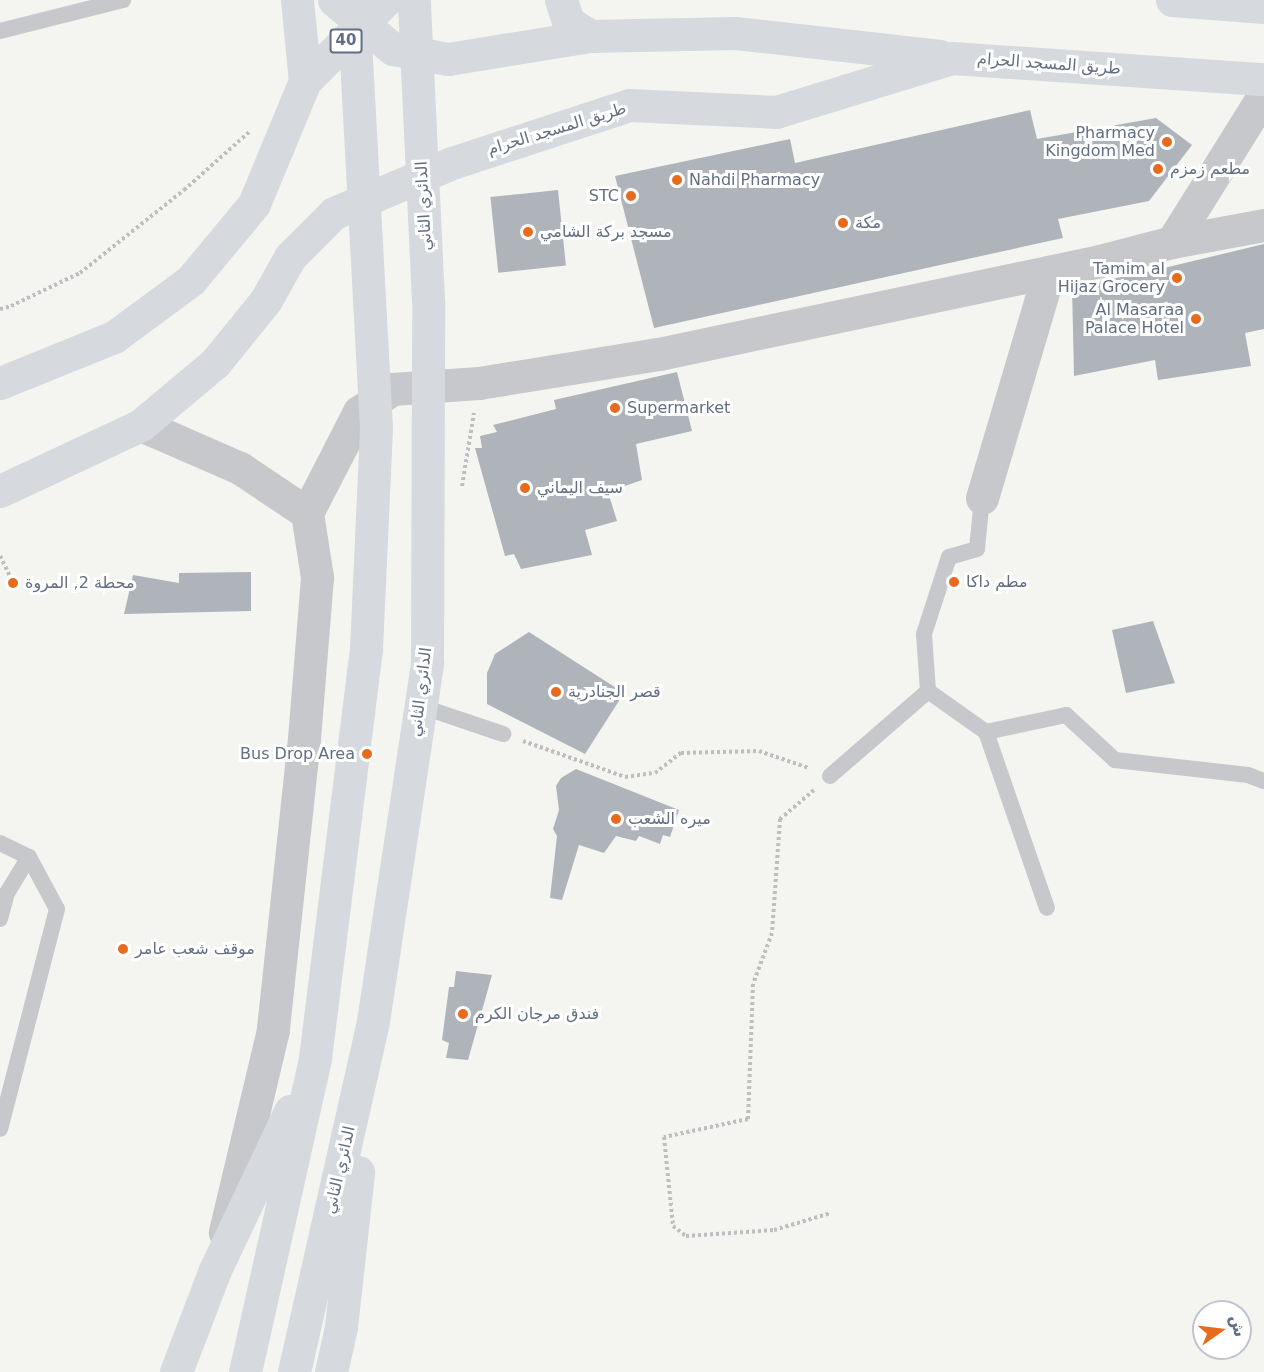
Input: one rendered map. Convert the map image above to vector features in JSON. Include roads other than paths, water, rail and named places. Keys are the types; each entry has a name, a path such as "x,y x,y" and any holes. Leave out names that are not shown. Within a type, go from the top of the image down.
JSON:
{"main road":[{"path":"0,383 114,337 190,280 254,204 305,81 297,0"},
{"path":"334,0 358,12 393,49 448,59 590,36 735,33 952,58"},
{"name":"40","path":"305,81 358,12 386,0"},
{"name":"الدائري الثاني","path":"294,1372 373,1021 427,662 428,301 414,0"},
{"path":"561,0 568,22 590,36"},
{"path":"1172,0 1264,7"},
{"path":"245,1372 315,1058 366,649 376,428 358,12"},
{"name":"طريق المسجد الحرام","path":"0,491 141,425 215,363 266,300 290,257 334,213 452,162 629,105 776,112 952,58 1264,79"},
{"path":"331,1372 342,1328 373,1021"},
{"path":"176,1372 215,1270 315,1058"}],"street":[{"path":"1172,242 1264,95"},
{"path":"215,1270 273,1030 304,738 317,577 307,513 359,412 392,389 479,383 660,354 1049,272 1172,242 1264,225"},
{"path":"982,498 1049,272"},
{"path":"141,425 240,468 307,513"}],"lane":[{"path":"0,31 123,0"},
{"path":"928,691 924,634 949,557 977,549 982,498"},
{"path":"928,691 986,732 1047,908"},
{"path":"830,776 928,691"},
{"path":"420,706 502,734"},
{"path":"986,732 1066,715 1115,760 1248,775 1264,781"},
{"path":"0,843 29,857 57,909 0,1129"},
{"path":"0,919 7,893 29,857"}],"place":[{"name":"Pharmacy Kingdom Med","path":"1167,142"},
{"name":"مطعم زمزم","path":"1158,169"},
{"name":"Nahdi Pharmacy","path":"677,180"},
{"name":"STC","path":"631,196"},
{"name":"مكة","path":"843,223"},
{"name":"مسجد بركة الشامي","path":"528,232"},
{"name":"Tamim al Hijaz Grocery","path":"1177,278"},
{"name":"Al Masaraa Palace Hotel","path":"1196,319"},
{"name":"Supermarket","path":"615,408"},
{"name":"سيف اليماني","path":"525,488"},
{"name":"مطم داكا","path":"954,582"},
{"name":"محطة 2, المروة","path":"13,583"},
{"name":"قصر الجنادرية","path":"556,692"},
{"name":"Bus Drop Area","path":"367,754"},
{"name":"ميره الشعب","path":"616,819"},
{"name":"موقف شعب عامر","path":"123,949"},
{"name":"فندق مرجان الكرم","path":"463,1014"}]}
